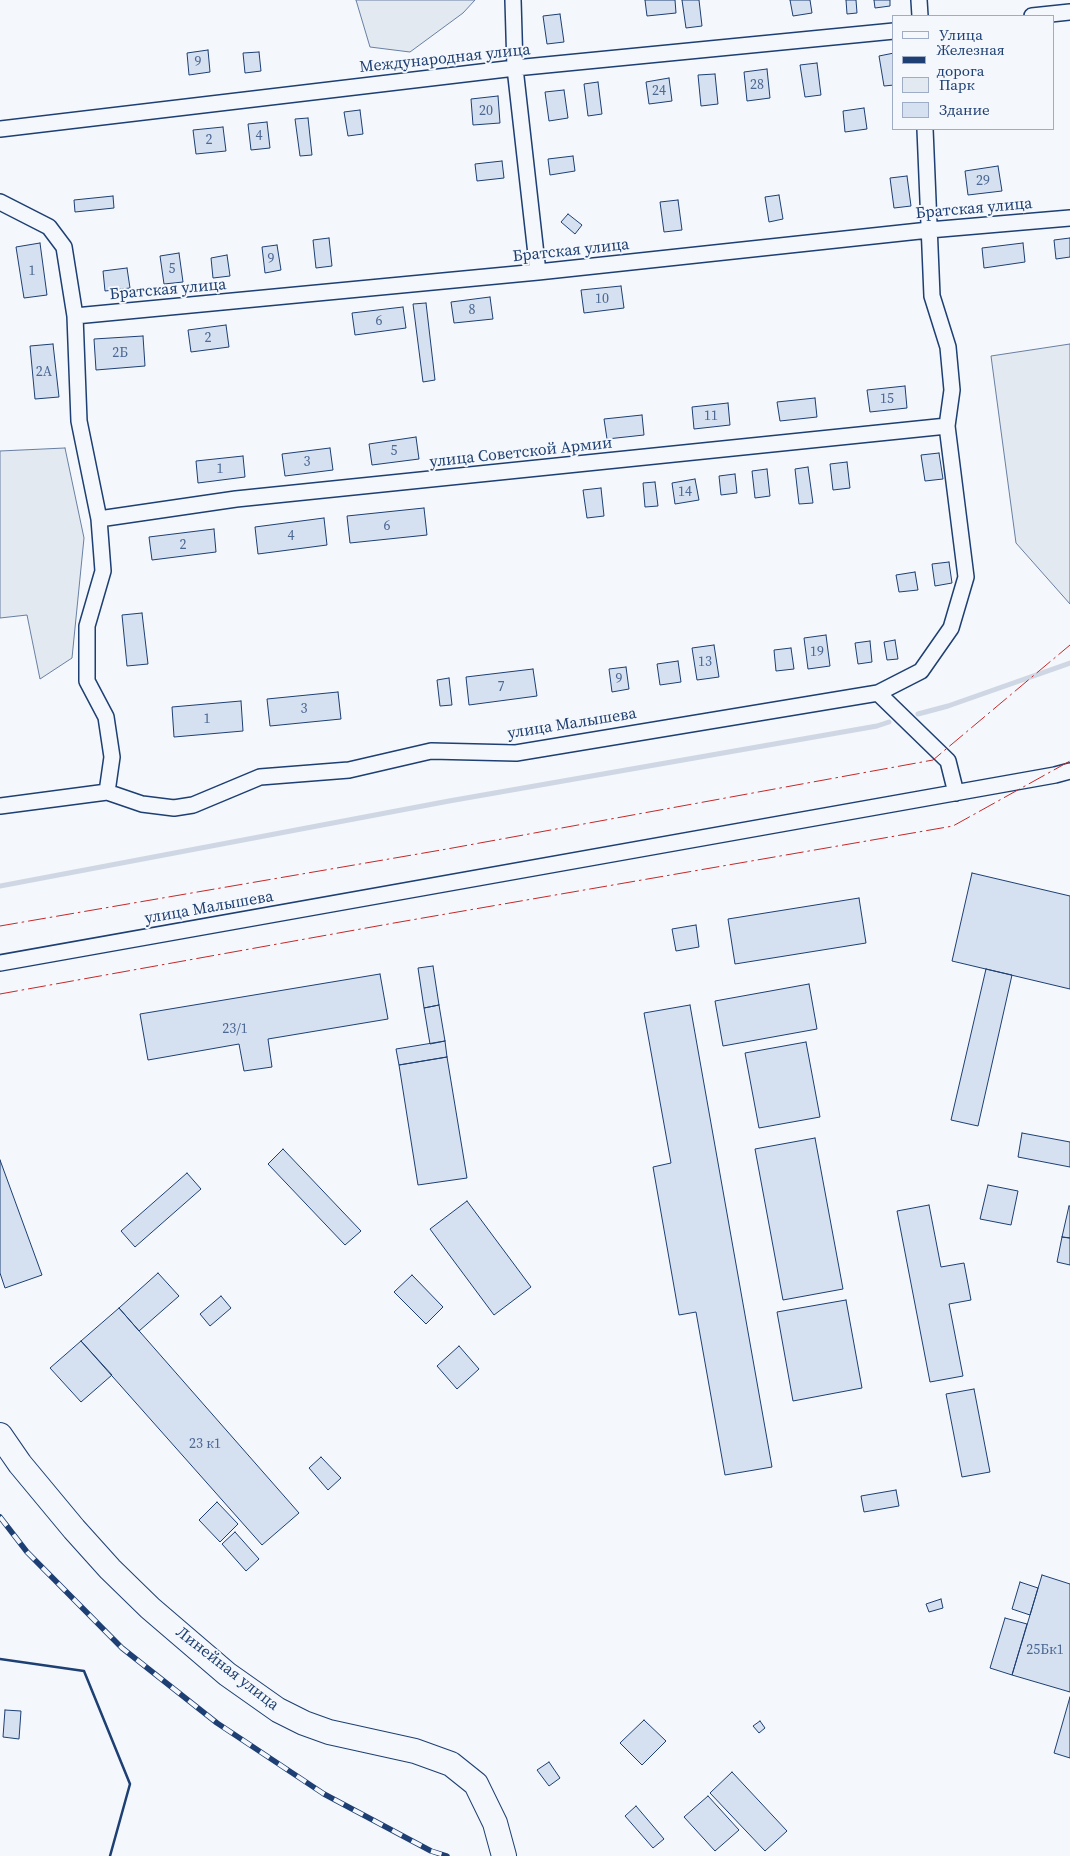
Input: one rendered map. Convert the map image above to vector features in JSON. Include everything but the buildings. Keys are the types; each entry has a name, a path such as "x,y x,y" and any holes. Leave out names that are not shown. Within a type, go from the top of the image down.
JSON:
{"main road":[{"name":"Линейная улица","path":"0,1435 20,1464 110,1569 150,1608 227,1674 278,1710 304,1723 329,1732 415,1752 451,1764 476,1784 495,1823 504,1856"}],"street":[{"path":"513,0 515,68 538,272"},
{"path":"919,0 920,15"},
{"path":"1042,15 1070,12"},
{"name":"Международная улица","path":"0,129 515,68 892,31"},
{"name":"улица Малышева","path":"0,806 107,792 142,804 174,808 194,805 260,777 349,770 432,751 516,753 878,693 921,671 951,628 966,577 947,426 952,390 948,348 932,296 925,130"},
{"path":"0,202 49,227 64,246 75,316 79,421 99,519 103,571 87,626 87,680 106,717 112,757 107,792"},
{"name":"Братская улица","path":"75,316 538,272 929,230 1070,218"},
{"name":"улица Советской Армии","path":"99,519 236,499 947,426"},
{"path":"878,693 948,761 956,793"},
{"name":"улица Малышева","path":"0,963 956,793 1070,771"}],"green space":[{"path":"356,0 475,0 463,13 410,52 370,47"},
{"path":"1070,344 1070,604 1016,543 991,356"},
{"path":"65,448 84,538 72,658 40,679 27,615 0,618 0,451"}],"waterway":[{"path":"918,714 948,706 1070,663"},
{"path":"0,886 449,801 877,726 889,722"}],"railway":[{"path":"0,1517 27,1552 122,1648 217,1723 324,1794 431,1851 447,1856"}],"wall":[{"path":"0,1659 84,1671 130,1784 110,1856"}],"power":[{"path":"0,926 447,849 933,760 1070,645"},
{"path":"0,994 394,923 953,826 1070,761"}]}
